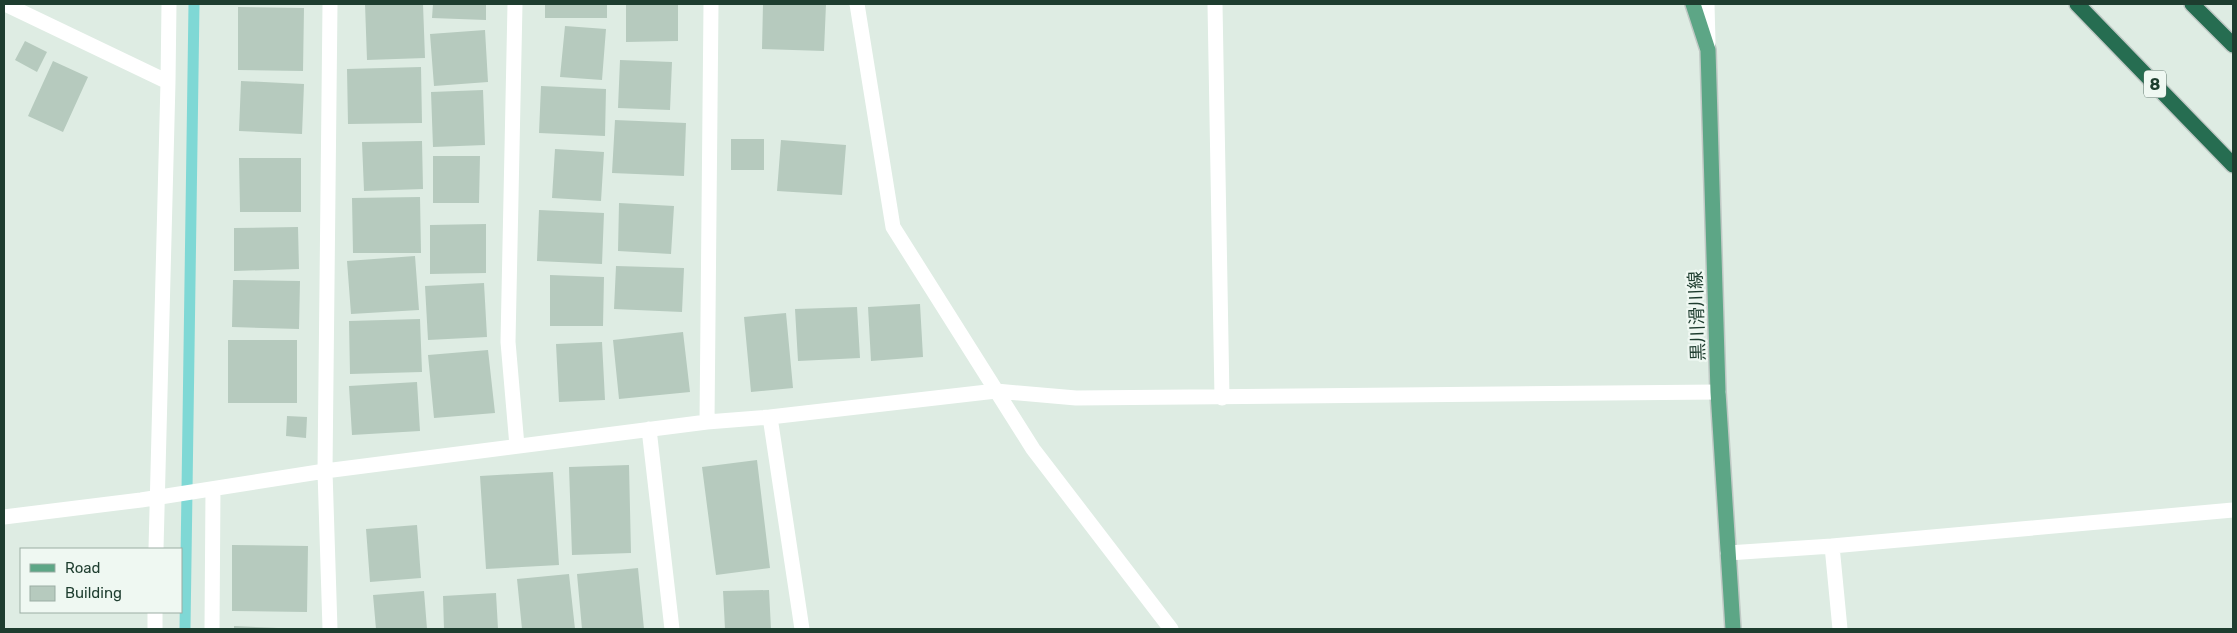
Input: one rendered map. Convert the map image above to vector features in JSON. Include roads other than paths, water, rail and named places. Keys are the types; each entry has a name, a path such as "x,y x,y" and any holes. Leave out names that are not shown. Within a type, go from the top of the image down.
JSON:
{"highway":[{"name":"8","path":"2077,4 2233,165"},
{"path":"2192,4 2233,45"}],"main road":[{"name":"黒川滑川線","path":"1693,4 1708,50 1718,392 1733,629"}],"street":[{"path":"5,4 168,82"},
{"path":"156,548 169,4"},
{"path":"330,4 326,471 330,629"},
{"path":"515,4 508,342 517,446"},
{"path":"707,422 711,4"},
{"path":"857,4 893,227 1033,448 1171,629"},
{"path":"1215,4 1222,398"},
{"path":"1707,4 1708,50"},
{"path":"4,517 213,489 326,471 648,429 996,391 1076,398 1718,392"},
{"path":"770,417 802,629"},
{"path":"648,429 672,629"},
{"path":"212,629 213,489"},
{"path":"1728,553 1832,546 2233,510"},
{"path":"1832,546 1840,629"},
{"path":"155,629 156,613"}],"waterway":[{"path":"185,629 194,4"}]}
